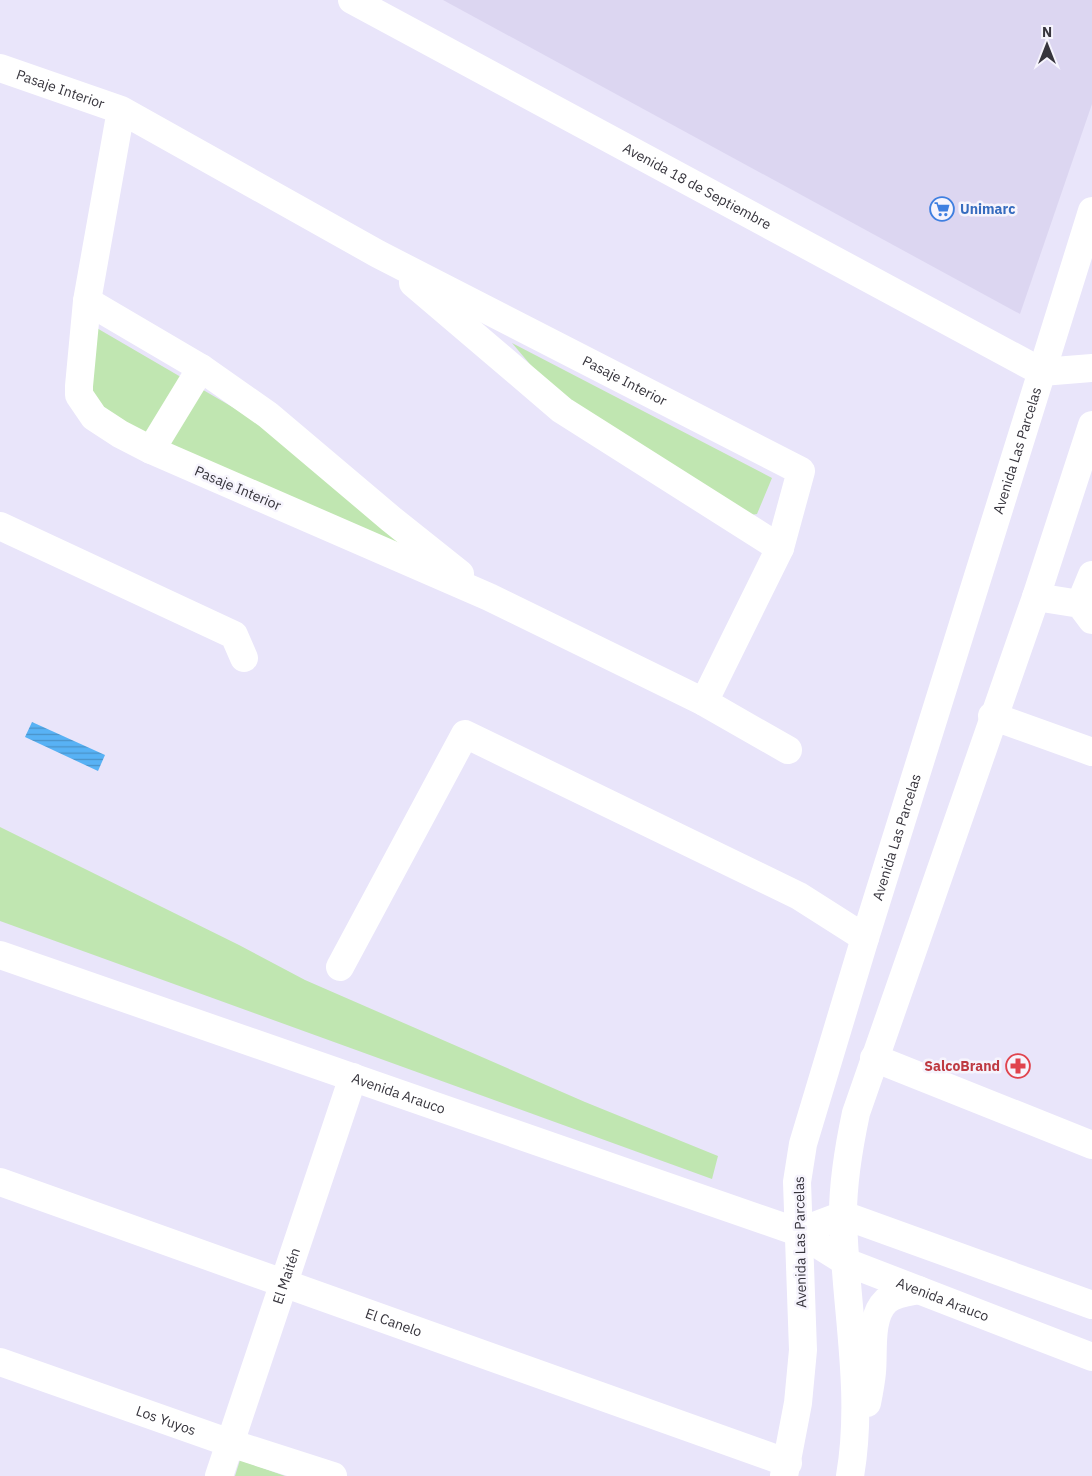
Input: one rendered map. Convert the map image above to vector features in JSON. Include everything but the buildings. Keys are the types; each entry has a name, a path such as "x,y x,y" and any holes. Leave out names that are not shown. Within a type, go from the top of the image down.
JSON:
{"street":[{"name":"Avenida 18 de Septiembre","path":"352,0 1042,372"},
{"name":"Pasaje Interior","path":"0,68 121,110 378,254 801,471 780,548 704,702"},
{"name":"Pasaje Interior","path":"121,110 87,301 78,395 94,416 120,434 151,450 489,597 704,702 788,750"},
{"name":"Avenida Las Parcelas","path":"786,1469 798,1403 803,1350 798,1182 803,1144 865,938 1092,211"},
{"name":"Pasaje Interior","path":"378,254 562,410 780,548"},
{"name":"Pasaje Interior","path":"87,301 201,368 268,415 390,518 489,597"},
{"path":"151,450 201,368"},
{"path":"1042,372 1092,368"},
{"path":"851,1472 856,1402 843,1215 850,1141 856,1113 992,716 1036,597 1092,425"},
{"path":"0,526 234,635 244,658"},
{"path":"1036,597 1086,612 1092,575"},
{"path":"992,716 1092,752"},
{"path":"340,967 465,734 799,896 865,938"},
{"name":"Avenida Arauco","path":"0,955 798,1232 846,1262 1092,1357"},
{"path":"874,1058 1092,1145"},
{"name":"El Maitén","path":"219,1476 353,1077"},
{"name":"El Canelo","path":"0,1182 283,1283 786,1469"},
{"path":"798,1232 843,1215 1092,1306"},
{"path":"851,1472 872,1375 875,1327 879,1311 886,1301 897,1294 919,1290"},
{"name":"Los Yuyos","path":"0,1362 230,1443 333,1476"}],"shaded area":[{"name":"Unimarc","path":"443,0 1092,0 1092,104 1020,314"}],"green space":[{"path":"95,327 277,433 412,551 170,449 108,414 91,394"},
{"path":"512,343 772,478 757,514 738,517 562,402"},
{"path":"0,827 239,945 305,980 585,1102 718,1156 712,1179 0,921"},
{"path":"240,1460 285,1476 235,1476"}],"water":[{"path":"32,722 105,755 98,771 25,737"}],"place":[{"name":"Unimarc","path":"942,209"},
{"name":"SalcoBrand","path":"1018,1066"}]}
